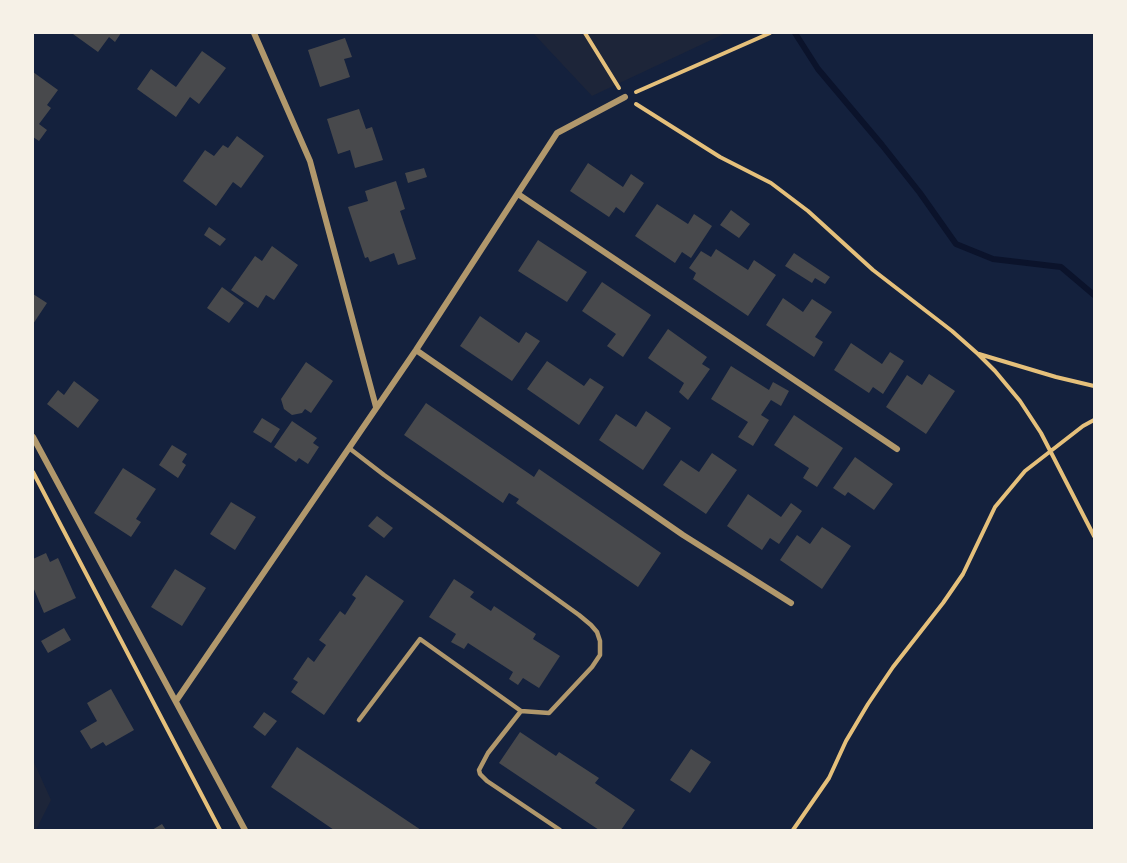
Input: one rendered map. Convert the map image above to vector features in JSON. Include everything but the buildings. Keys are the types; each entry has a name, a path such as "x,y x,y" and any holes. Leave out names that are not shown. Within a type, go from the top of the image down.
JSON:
{"street":[{"path":"254,33 310,161 376,407"},
{"path":"176,701 416,350 557,133 625,97"},
{"path":"518,194 897,449"},
{"path":"416,350 683,535 791,603"},
{"path":"33,437 245,830"}],"lane":[{"path":"349,448 579,615 597,632 600,641 600,655 592,667 549,712 521,711 420,639 359,720"},
{"path":"521,711 488,753 479,770 480,774 560,830"}],"path":[{"path":"585,33 625,97 720,157 771,183 808,211 873,270 952,331 995,370 1020,401 1041,433 1094,536"},
{"path":"625,97 770,33"},
{"path":"978,354 1094,386"},
{"path":"793,830 829,778 846,741 868,704 963,574 995,507 1025,471 1050,450 1094,420"},
{"path":"33,472 220,830"}],"shaded area":[{"path":"533,33 726,33 592,96"},
{"path":"33,760 51,800 36,830 33,830"}],"waterway":[{"path":"795,33 818,69 920,193 956,244 993,259 1061,267 1094,295"}]}
